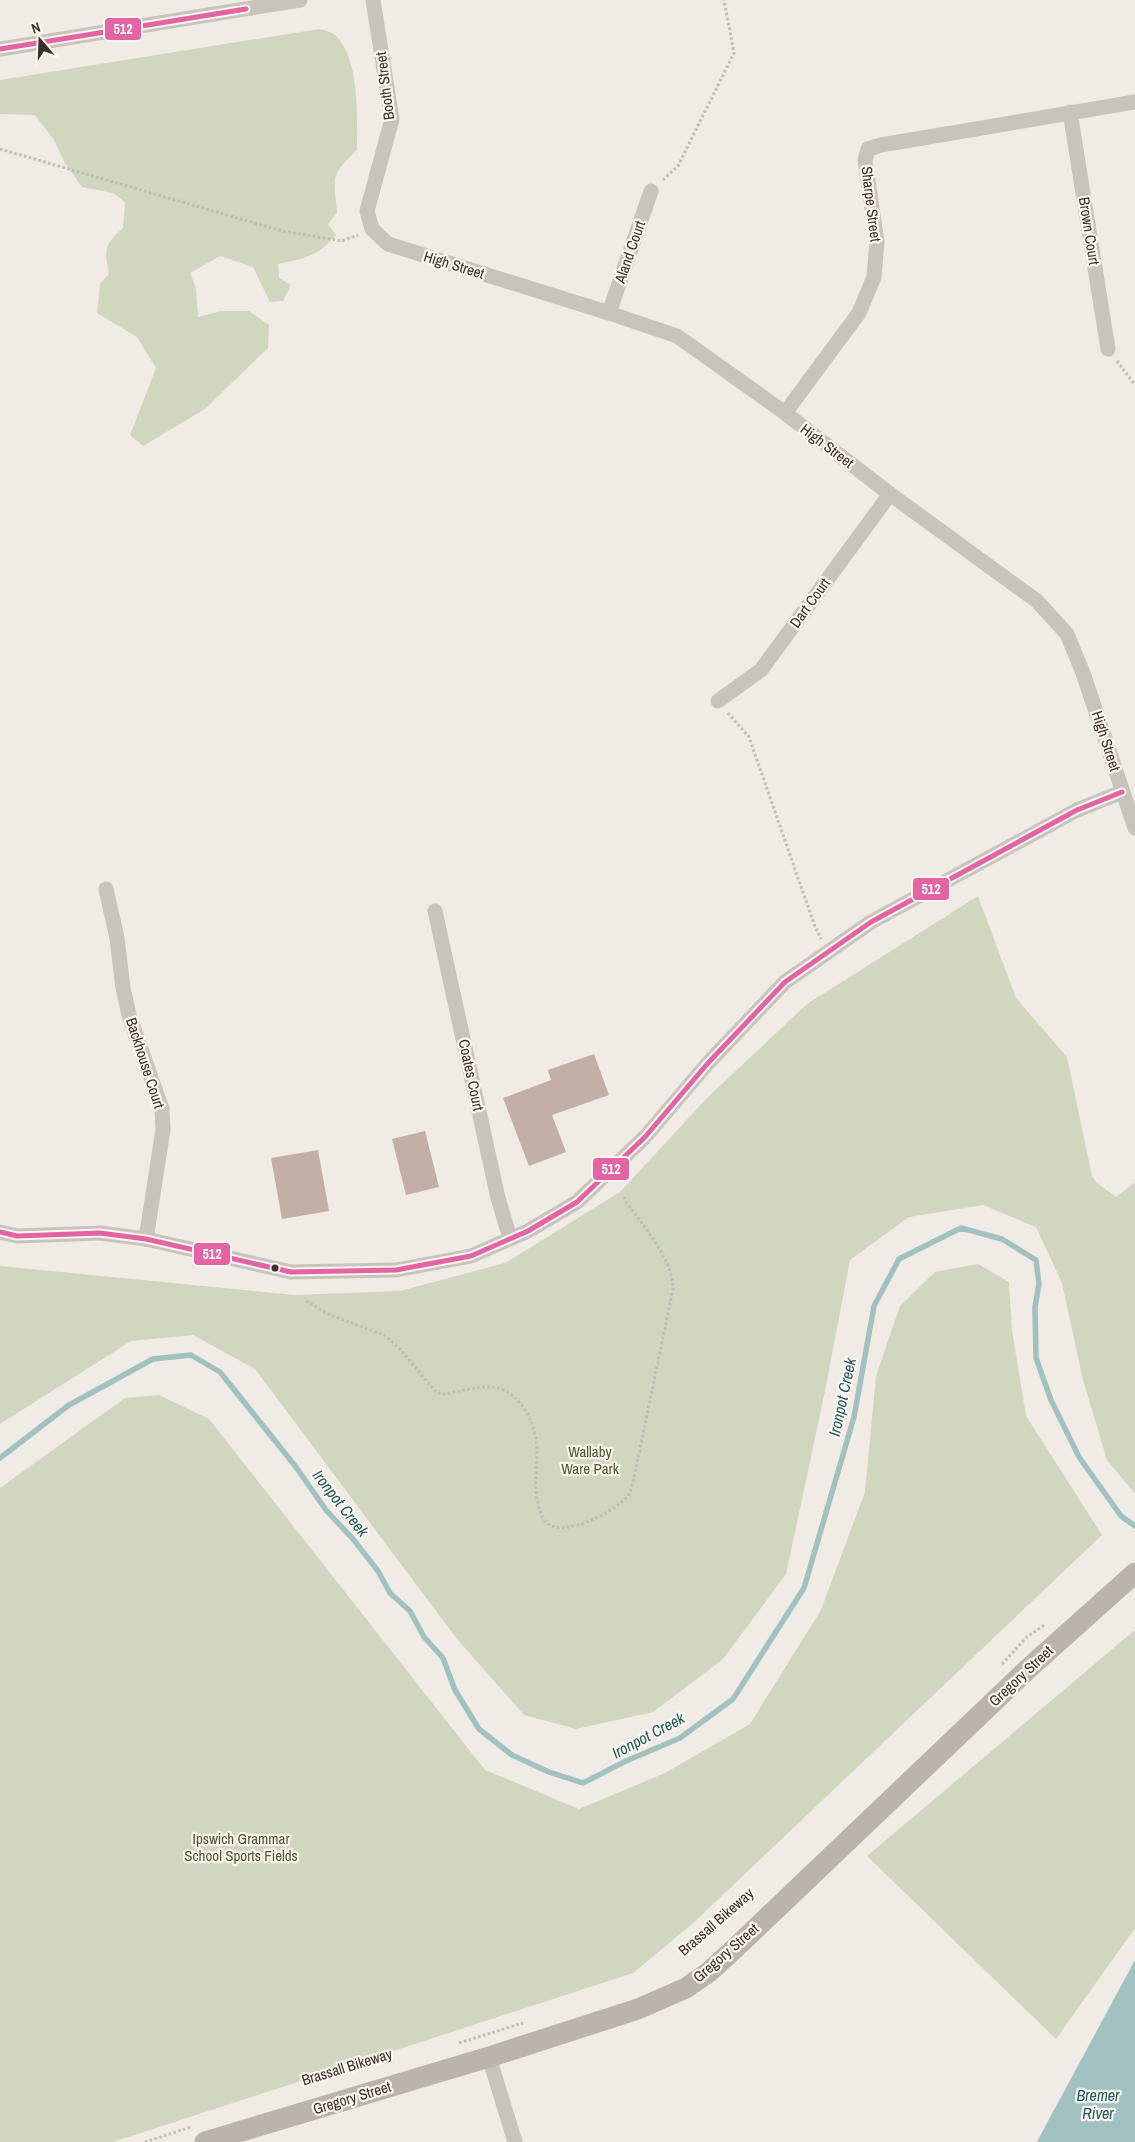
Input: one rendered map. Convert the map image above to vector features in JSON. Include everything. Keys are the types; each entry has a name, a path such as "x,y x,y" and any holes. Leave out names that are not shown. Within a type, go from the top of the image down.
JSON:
{"main road":[{"name":"Gregory Street","path":"198,2135 489,2056 638,2008 686,1988 709,1972 1030,1667 1135,1573"}],"street":[{"path":"0,49 245,5 300,0"},
{"name":"Booth Street","path":"372,229 367,211 392,119 373,0"},
{"name":"Sharpe Street","path":"785,413 859,313 874,277 877,242 865,160 868,149 880,145 1135,102"},
{"name":"Brown Court","path":"1070,112 1108,349"},
{"name":"Aland Court","path":"610,313 652,191"},
{"name":"High Street","path":"372,229 388,244 610,313 677,336 785,413 890,494 1037,601 1068,634 1135,828"},
{"name":"Dart Court","path":"718,701 761,670 890,494"},
{"path":"0,1232 17,1236 100,1233 146,1239 291,1272 396,1270 471,1256 510,1238 578,1202 645,1138 708,1063 785,982 871,922 1077,810 1122,792"},
{"name":"Backhouse Court","path":"106,889 117,938 123,988 129,1015 162,1109 163,1130 146,1239"},
{"name":"Coates Court","path":"435,911 498,1198 510,1238"},
{"path":"489,2056 516,2142"}],"path":[{"path":"652,191 678,166 734,53 724,0"},
{"path":"0,148 282,232 342,241 372,229"},
{"path":"1108,349 1135,385"},
{"path":"718,701 749,737 814,924 828,952"},
{"path":"306,1301 330,1315 384,1335 397,1346 437,1393 443,1394 490,1387 500,1389 509,1394 523,1407 532,1422 537,1454 535,1474 536,1498 543,1517 547,1524 556,1527 579,1524 600,1516 623,1500 632,1487 673,1289 673,1281 668,1265 623,1197"},
{"path":"996,1670 1027,1636 1050,1621"},
{"path":"455,2045 530,2021"},
{"path":"145,2142 198,2135"}],"green space":[{"path":"319,29 328,31 336,36 344,46 356,90 357,150 342,166 335,178 337,213 328,224 336,235 323,248 310,256 278,264 279,278 291,285 283,301 270,302 253,267 220,256 190,273 196,288 198,317 221,311 249,311 269,325 268,348 205,409 143,446 130,435 156,368 137,337 97,313 100,284 109,274 106,259 107,248 112,239 123,228 125,202 113,193 82,187 65,163 54,140 35,115 0,114 0,80"},
{"name":"Wallaby Ware Park","path":"978,896 1016,998 1067,1057 1092,1176 1097,1183 1116,1197 1135,1182 1135,1494 1107,1460 1083,1380 1062,1283 1036,1227 983,1205 909,1217 850,1260 825,1391 786,1574 723,1659 653,1712 576,1729 524,1715 457,1639 255,1369 193,1335 131,1341 0,1424 0,1266 295,1295 400,1291 505,1263 620,1192 708,1097 807,1004"},
{"name":"Ipswich Grammar School Sports Fields","path":"978,1264 1009,1282 1012,1331 1026,1416 1102,1535 691,1925 633,1973 113,2142 0,2142 0,1488 125,1398 159,1395 209,1419 485,1770 579,1809 665,1773 750,1724 821,1610 865,1492 876,1376 900,1306 935,1272"},
{"path":"1135,1630 1135,1928 1056,2039 867,1856"}],"water":[{"name":"Bremer River","path":"1135,1960 1135,2142 1037,2142 1040,2136"}],"building":[{"path":"594,1054 609,1095 552,1115 566,1152 529,1166 503,1098 551,1080 548,1070"},
{"path":"425,1131 439,1187 406,1195 392,1139"},
{"path":"318,1150 329,1211 282,1219 271,1158"}],"waterway":[{"name":"Ironpot Creek","path":"0,1458 69,1405 153,1359 191,1355 220,1372 296,1467 326,1510 353,1539 378,1571 390,1593 410,1611 424,1637 443,1658 455,1690 479,1729 512,1755 549,1772 583,1783 626,1761 680,1738 733,1699 804,1588 854,1417 874,1306 899,1259 961,1228 1002,1239 1036,1260 1039,1284 1035,1307 1036,1358 1051,1400 1079,1457 1121,1516 1135,1526"}],"transit line":[{"name":"512","path":"0,49 246,9"},
{"name":"512","path":"0,1232 17,1236 100,1233 146,1239 291,1272 396,1270 471,1256 528,1231 577,1202 645,1137 708,1063 785,982 871,922 1077,810 1122,792"}]}
